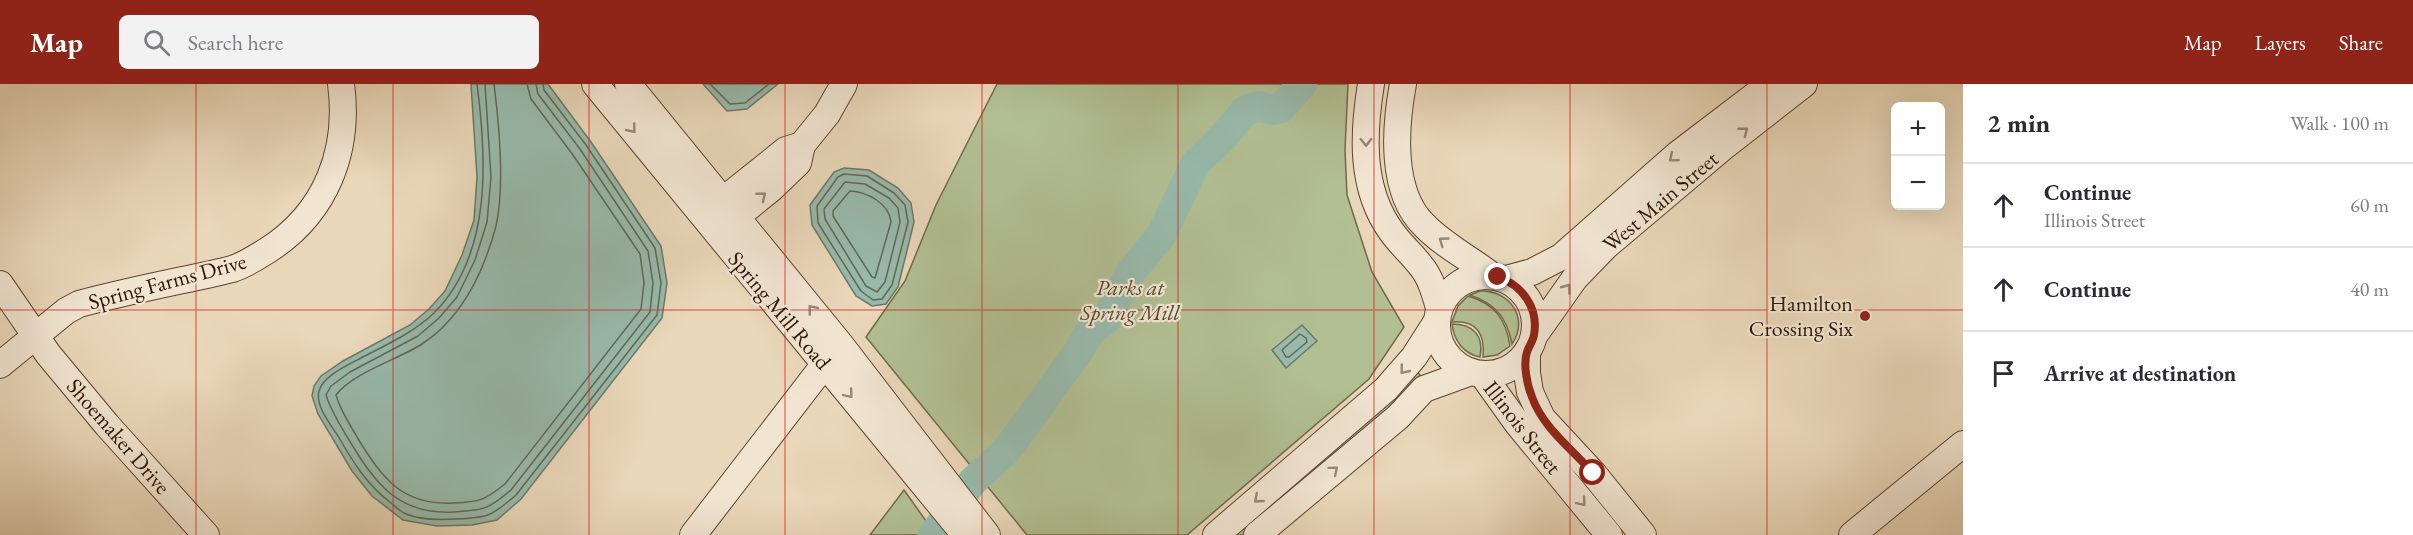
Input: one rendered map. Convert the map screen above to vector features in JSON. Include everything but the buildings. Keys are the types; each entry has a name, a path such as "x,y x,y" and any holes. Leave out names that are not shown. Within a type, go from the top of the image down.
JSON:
{"street":[{"name":"Spring Farms Drive","path":"0,365 66,311 79,304 233,269 257,258 280,243 301,225 319,202 328,184 337,160 343,128 341,84"},
{"name":"Spring Mill Road","path":"595,84 710,225 832,354"},
{"name":"Spring Mill Road","path":"628,84 730,208 832,354 930,478 977,532"},
{"path":"710,225 730,208 772,188 798,163 802,145 827,114 844,84"},
{"path":"1371,84 1365,141 1372,194 1379,213 1390,230 1423,268 1438,315 1438,334 1445,353 1460,367 1476,373"},
{"path":"1263,533 1392,422 1424,389 1476,373 1507,369 1530,344 1533,313 1528,300 1515,285 1498,277 1431,232 1407,204 1401,188 1399,171 1398,123 1403,84"},
{"name":"West Main Street","path":"1498,277 1538,270 1561,257 1678,154 1770,84"},
{"name":"West Main Street","path":"1530,344 1569,285 1600,252 1722,148 1804,84"},
{"path":"1216,535 1386,389 1414,357 1438,315 1445,297 1459,284 1478,276 1498,277"},
{"name":"Shoemaker Drive","path":"0,284 35,336 107,425 206,535"},
{"name":"Illinois Street","path":"1530,344 1527,373 1530,392 1542,417 1593,473 1643,535"},
{"path":"693,535 832,354"},
{"name":"Illinois Street","path":"1476,373 1609,535"},
{"path":"1852,535 1963,444"}],"green space":[{"name":"Parks at Spring Mill","path":"997,84 1348,84 1345,150 1347,195 1372,272 1404,327 1369,379 1187,535 1027,535 866,337 905,281 936,205"},
{"path":"1480,291 1500,295 1514,307 1519,325 1512,344 1507,327 1499,313 1487,303 1470,295"},
{"path":"1468,296 1492,308 1506,328 1510,346 1497,355 1483,357 1483,342 1478,330 1468,324 1452,322 1458,306"},
{"path":"1452,324 1466,326 1476,333 1480,343 1480,357 1469,353 1461,346"},
{"path":"1417,372 1422,377 1395,405 1245,535 1232,535"},
{"path":"904,490 936,535 870,535"}],"water":[{"path":"471,84 548,84 591,142 661,246 667,283 662,318 521,499 497,520 472,525 437,526 403,520 372,496 352,471 318,414 312,396 314,386 321,376 343,361 410,325 445,291 462,255 474,220 477,177"},
{"path":"703,84 778,84 747,109 727,111"},
{"path":"844,168 869,170 898,188 911,203 914,222 898,287 886,304 872,306 856,296 812,225 810,205 834,172"},
{"path":"1302,325 1317,341 1286,368 1272,350"}],"waterway":[{"path":"933,535 973,481 1007,450 1078,352 1090,331 1106,320 1131,272 1162,234 1195,164 1245,111 1259,106 1272,110 1281,108 1302,84"}],"place":[{"name":"Hamilton Crossing Six","path":"1865,316"}],"route":[{"path":"1498,277 1506,279 1523,293 1533,313 1534,336 1527,352 1527,373 1535,405 1550,428 1593,473"}]}
